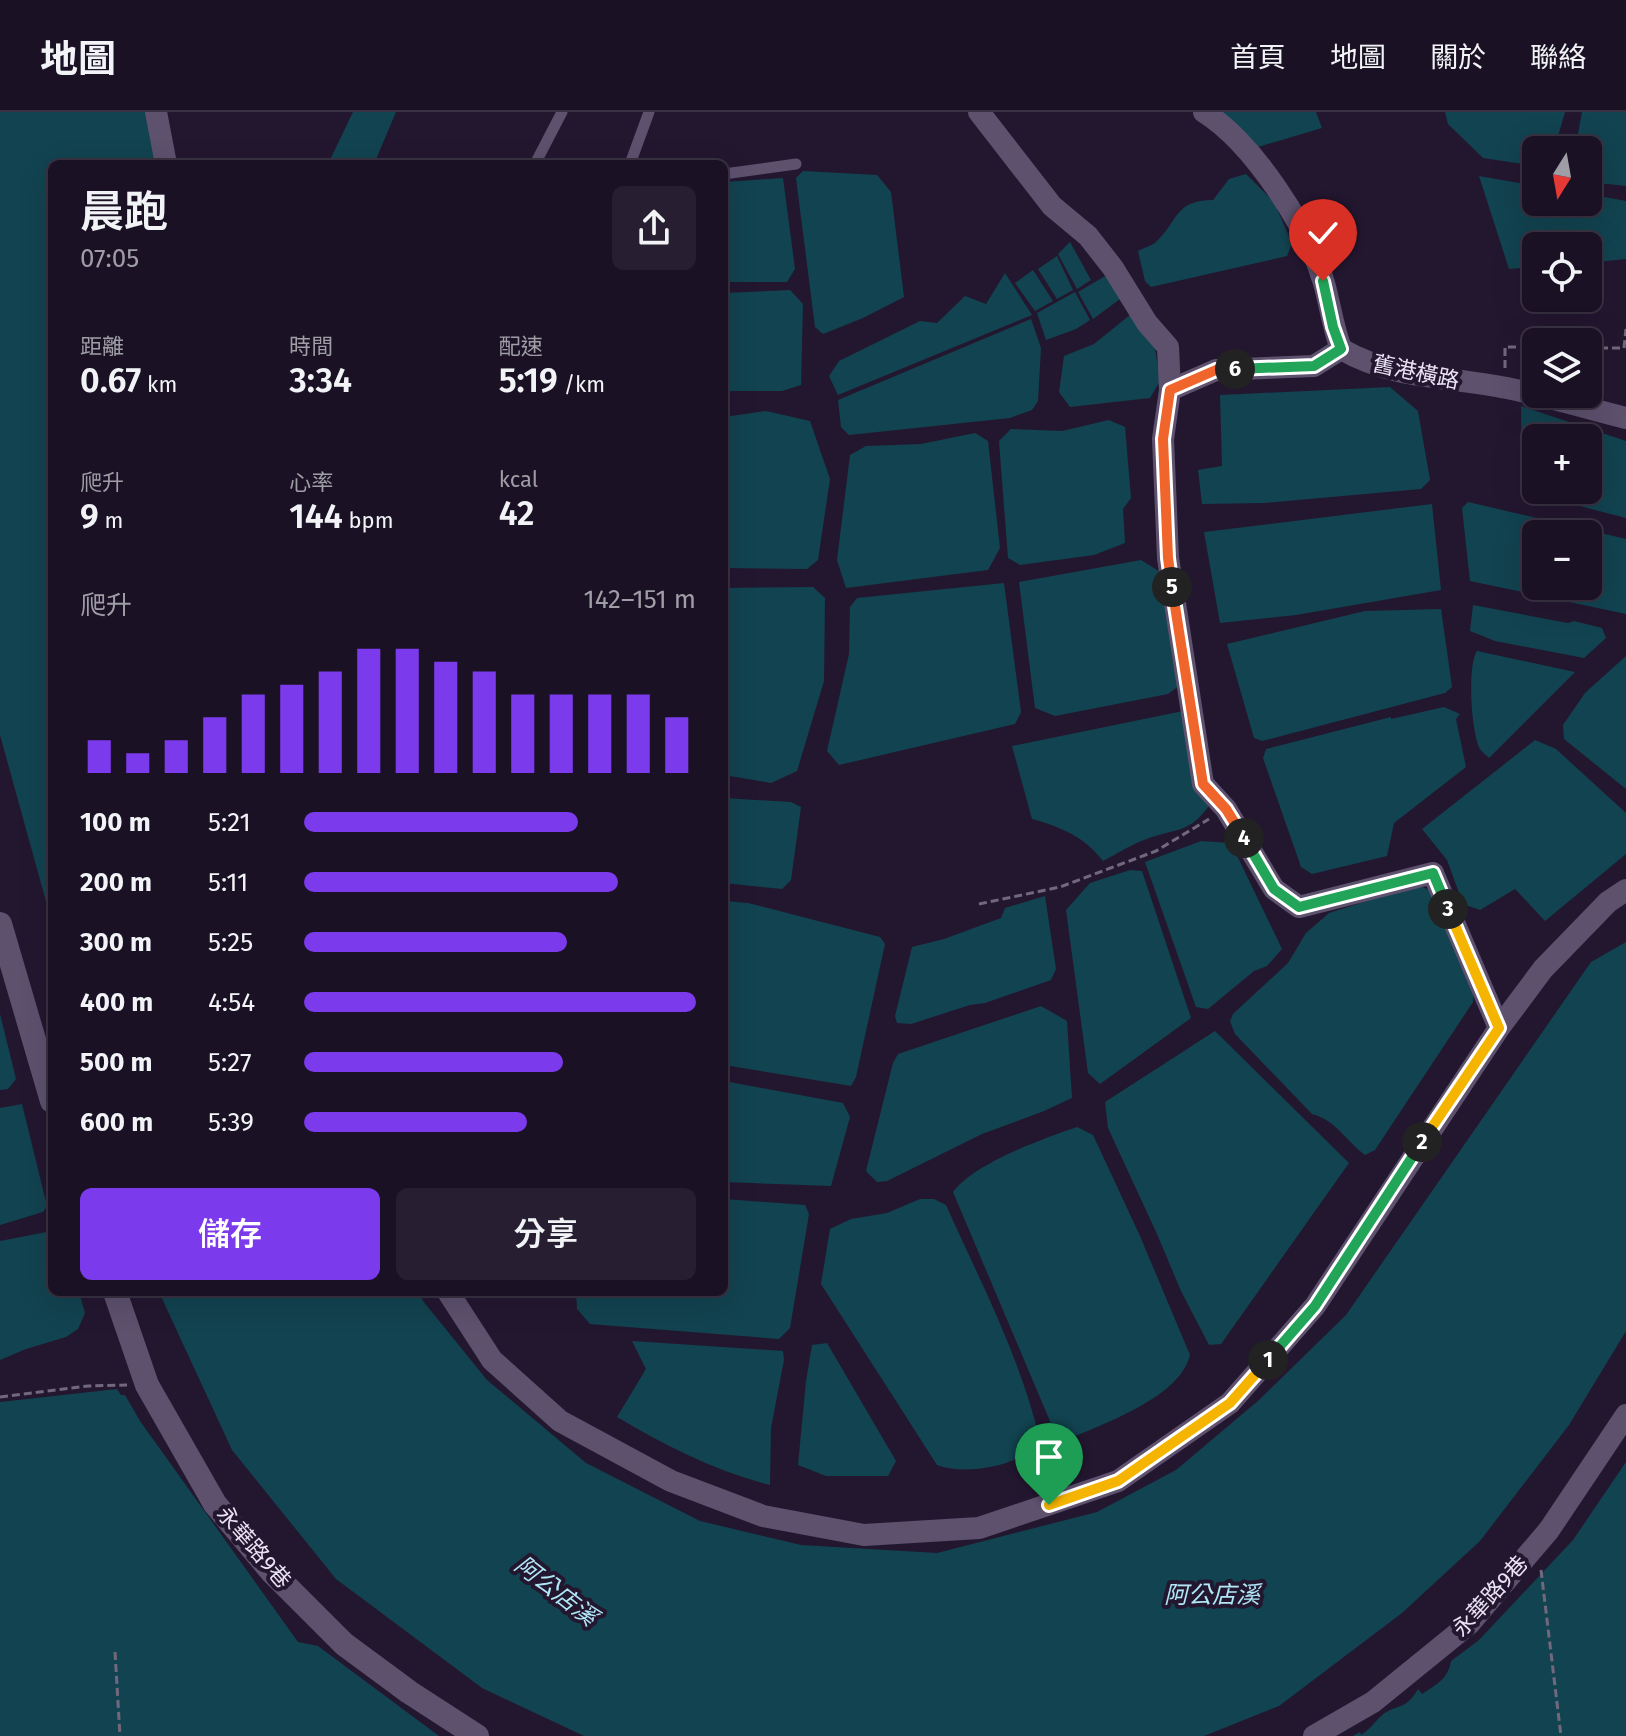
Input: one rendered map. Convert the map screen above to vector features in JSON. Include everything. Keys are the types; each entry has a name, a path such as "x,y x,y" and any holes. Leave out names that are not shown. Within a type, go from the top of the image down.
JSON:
{"street":[{"path":"156,112 165,160"},
{"path":"979,112 1052,206 1088,236 1113,268 1147,323 1168,347 1170,390 1163,439 1168,558 1203,784 1226,809 1274,889 1299,907 1433,873 1499,1028"},
{"path":"1170,390 1216,370 1314,366 1341,349 1323,281 1297,220 1261,168 1221,122 1204,112"},
{"name":"舊港橫路","path":"1341,349 1365,363 1423,378 1505,387 1626,418"},
{"path":"451,1296 492,1360 560,1421 671,1481 763,1516 864,1535 979,1528 1118,1481 1230,1403 1315,1306 1499,1028 1543,969 1608,902 1626,890"},
{"path":"0,924 3,946 48,1088"},
{"name":"永華路9巷","path":"116,1296 147,1385 215,1504 272,1572 344,1644 409,1692 477,1736"},
{"name":"永華路9巷","path":"1314,1736 1373,1702 1469,1624 1538,1543 1626,1415"}],"lane":[{"path":"537,160 562,112"},
{"path":"631,160 649,112"},
{"path":"728,173 796,164"}],"path":[{"path":"1602,348 1624,348 1626,329"},
{"path":"1505,387 1505,347 1522,347"},
{"path":"979,904 1060,887 1156,851 1226,809"},
{"path":"0,1397 88,1386 147,1385"},
{"path":"1538,1543 1561,1736"},
{"path":"115,1652 120,1736"}],"water":[{"path":"0,112 145,112 157,160 48,160 48,909 0,735"},
{"path":"353,112 396,112 376,160 330,160"},
{"path":"1213,112 1316,112 1322,128 1248,150"},
{"path":"1445,112 1565,112 1558,136 1522,136 1522,164 1483,158 1448,124"},
{"path":"1582,112 1626,112 1626,186 1602,183 1602,136 1578,136"},
{"path":"803,171 877,175 891,192 904,297 823,334 815,327 796,178"},
{"path":"1246,174 1274,202 1292,243 1287,256 1151,287 1145,281 1138,251 1155,243 1184,208 1200,201 1213,200 1229,179"},
{"path":"1479,176 1522,184 1522,216 1602,216 1602,197 1626,201 1626,259 1602,262 1602,232 1522,232 1522,268 1509,269"},
{"path":"783,178 795,269 787,282 728,282 728,182"},
{"path":"1070,242 1091,280 1077,289 1058,254"},
{"path":"1057,256 1073,290 1057,299 1038,269"},
{"path":"1033,270 1053,301 1035,311 1015,283"},
{"path":"1005,273 1032,315 838,395 829,376 839,361 920,321 937,323 965,296 986,304"},
{"path":"1107,275 1120,299 1093,319 1078,292"},
{"path":"790,290 803,304 801,385 782,391 728,391 728,293"},
{"path":"1075,292 1090,320 1076,329 1046,340 1037,313"},
{"path":"1130,315 1153,334 1160,381 1150,398 1070,407 1059,392 1064,356 1094,344"},
{"path":"1031,319 1041,348 1038,401 1032,410 1010,418 849,435 841,427 838,400"},
{"path":"1390,387 1418,411 1430,480 1421,489 1264,503 1202,504 1198,470 1222,466 1220,395"},
{"path":"1521,406 1575,424 1522,424 1522,491"},
{"path":"766,411 810,421 830,479 818,560 807,569 728,568 728,416"},
{"path":"1109,420 1125,427 1131,498 1123,509 1125,543 1094,555 1020,565 1008,558 999,441 1011,429 1062,431"},
{"path":"975,433 988,441 1000,548 988,570 846,588 837,560 850,455 866,446 921,444"},
{"path":"1602,433 1626,441 1626,518 1572,504 1602,504"},
{"path":"1468,502 1545,520 1522,520 1522,592 1470,581 1462,508"},
{"path":"1432,504 1441,590 1296,615 1220,623 1204,532"},
{"path":"1602,533 1626,539 1626,614 1560,600 1602,600"},
{"path":"1141,560 1165,575 1180,685 1168,694 1055,716 1035,708 1019,582"},
{"path":"1004,583 1021,712 1015,724 839,765 827,751 849,654 850,607 857,598"},
{"path":"813,587 825,598 824,681 797,771 771,783 728,776 728,588"},
{"path":"1473,605 1568,623 1574,621 1602,628 1606,638 1584,658 1495,641 1470,631"},
{"path":"1441,609 1452,687 1445,693 1262,741 1254,738 1227,644 1365,611"},
{"path":"1477,651 1575,672 1489,758 1480,749 1472,714 1472,670"},
{"path":"1626,656 1626,789 1564,739 1563,725 1585,693"},
{"path":"1444,707 1460,714 1456,719 1466,767 1394,823 1387,856 1312,874 1301,867 1263,758 1266,749 1391,717"},
{"path":"1183,711 1211,803 1196,820 1182,829 1139,842 1103,861 1072,834 1032,819 1012,746"},
{"path":"1535,740 1556,749 1626,813 1626,854 1545,921 1515,889 1480,910 1463,904 1447,860 1422,829"},
{"path":"728,798 791,802 801,807 791,880 782,889 728,883"},
{"path":"1201,841 1231,843 1282,949 1267,966 1254,971 1208,1009 1196,1007 1145,862"},
{"path":"1130,870 1142,871 1191,1018 1100,1084 1088,1073 1066,910 1090,883"},
{"path":"1418,885 1431,891 1474,986 1473,1002 1375,1150 1365,1155 1334,1126 1312,1114 1235,1034 1230,1021 1233,1014 1288,963 1306,933 1329,913"},
{"path":"1045,896 1056,969 1051,980 911,1024 897,1023 895,1016 912,947 1001,918 1005,908"},
{"path":"728,901 748,903 880,937 885,944 856,1077 851,1086 728,1066"},
{"name":"阿公店溪","path":"1626,942 1626,1331 1569,1425 1480,1541 1402,1613 1279,1706 1204,1736 584,1736 482,1688 336,1579 232,1450 161,1296 421,1296 487,1380 586,1463 700,1521 801,1545 937,1553 1097,1512 1176,1470 1259,1400 1346,1315 1591,962"},
{"path":"1041,1006 1067,1021 1072,1098 982,1134 887,1181 877,1182 866,1171 893,1063 898,1054"},
{"path":"0,1014 16,1079 8,1089 0,1090"},
{"path":"1215,1031 1349,1163 1221,1344 1209,1345 1181,1291 1108,1128 1105,1102"},
{"path":"728,1082 843,1103 850,1117 831,1186 728,1182"},
{"path":"22,1104 47,1206 43,1212 0,1225 0,1108"},
{"path":"1077,1127 1093,1135 1190,1355 1183,1370 1156,1397 1118,1418 1064,1441 1055,1433 953,1192 963,1181 993,1162"},
{"path":"728,1199 805,1205 809,1214 790,1328 779,1339 590,1324 577,1309 576,1296 728,1296"},
{"path":"920,1199 934,1199 946,1205 999,1320 1032,1410 1040,1441 1032,1450 1007,1462 977,1469 937,1465 821,1284 830,1229 851,1219 887,1213"},
{"path":"48,1232 48,1296 80,1296 85,1313 78,1329 66,1337 0,1360 0,1241"},
{"path":"632,1341 783,1351 771,1428 770,1485 691,1457 617,1417 646,1369"},
{"path":"827,1343 896,1461 888,1476 826,1476 798,1465 812,1345"},
{"path":"117,1389 125,1395 140,1421 298,1642 318,1646 439,1736 0,1736 0,1402"},
{"path":"1626,1462 1626,1736 1353,1736 1360,1732 1361,1735 1386,1712 1405,1704 1418,1689 1422,1694 1441,1680 1451,1661 1479,1640 1573,1540"}],"route":[{"path":"1049,1505 1118,1481 1230,1403 1315,1306 1499,1028 1433,873 1299,907 1274,889 1226,809 1203,784 1168,558 1163,439 1170,390 1216,370 1314,366 1341,349 1323,281"}]}
